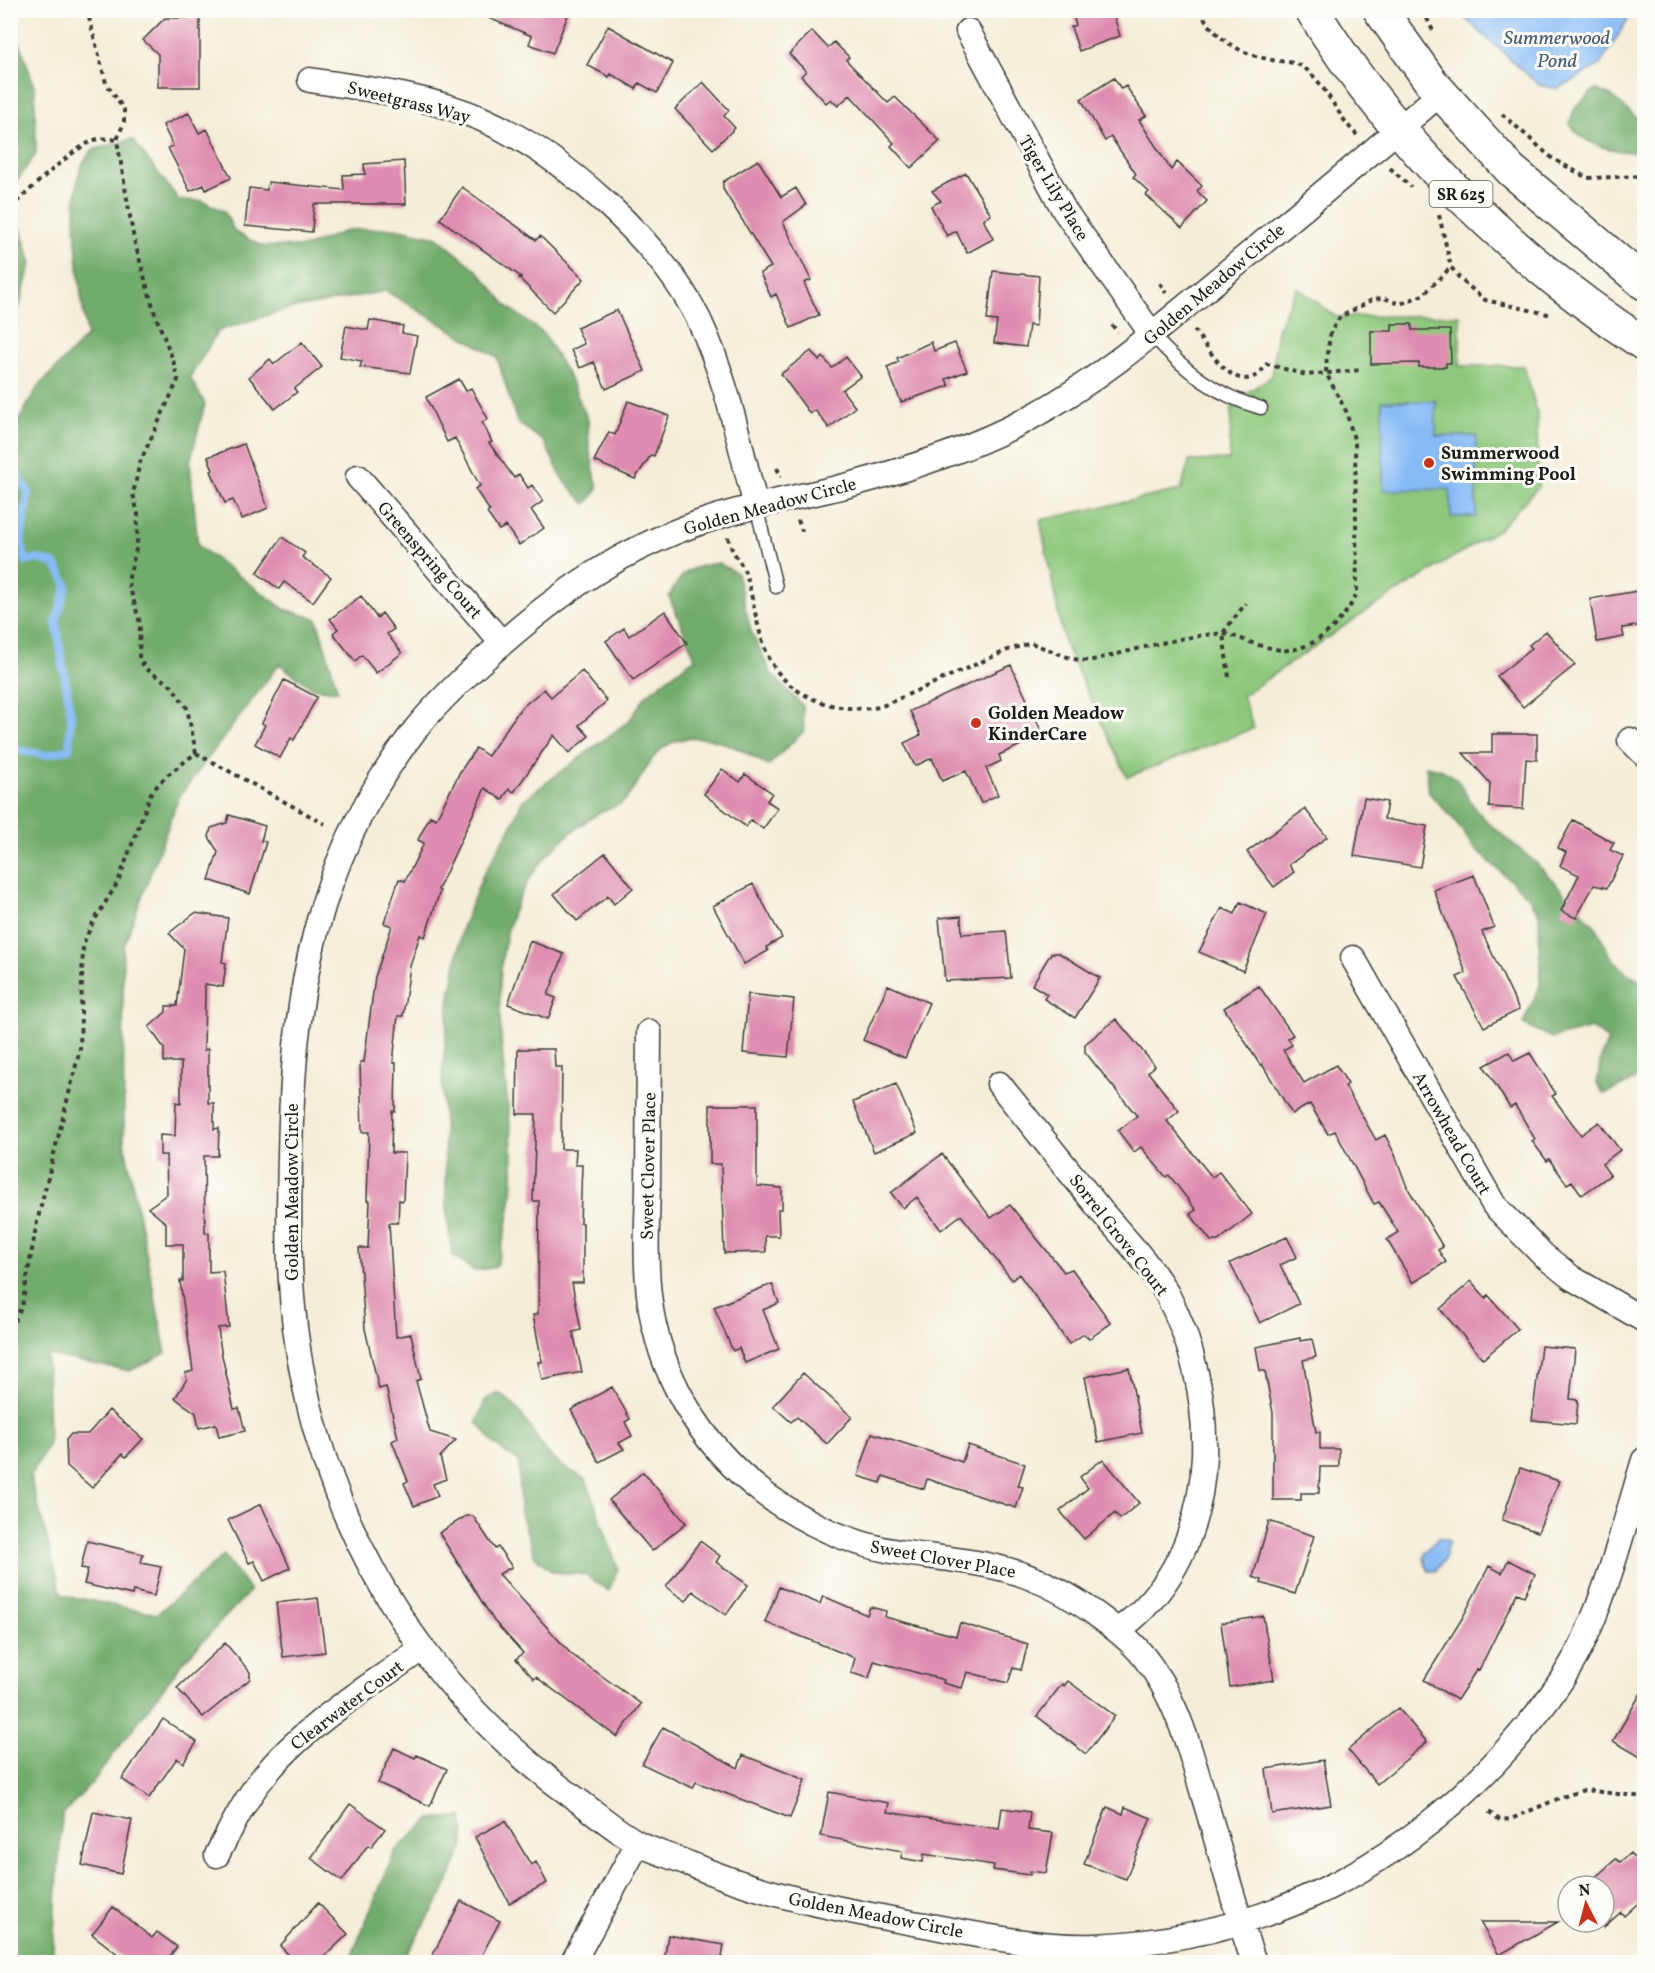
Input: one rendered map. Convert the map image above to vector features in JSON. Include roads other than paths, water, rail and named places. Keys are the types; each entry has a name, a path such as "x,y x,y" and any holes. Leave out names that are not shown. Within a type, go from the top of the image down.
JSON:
{"main road":[{"name":"SR 625","path":"1312,10 1352,68 1399,128 1449,183 1535,263 1584,302 1640,358"},
{"name":"SR 625","path":"1380,10 1441,93 1511,170 1644,283"}],"street":[{"name":"Tiger Lily Place","path":"968,31 1064,210 1154,336"},
{"name":"Sweetgrass Way","path":"310,80 386,92 482,120 537,150 601,198 645,243 689,302 699,320 723,381 756,506"},
{"name":"Golden Meadow Circle","path":"1441,93 1154,336 1091,382 1026,420 990,437 909,467 852,484 724,514 670,533 617,559 567,589 502,642 450,690 420,723 371,796 325,896 307,961 294,1047 288,1233 290,1285 304,1381 338,1496 369,1564 397,1613 421,1649 470,1707 540,1773 638,1843 719,1876 802,1903 1001,1939 1086,1946 1141,1942 1179,1936 1239,1921 1322,1891 1395,1851 1436,1820 1481,1778 1517,1738 1572,1664 1583,1641 1644,1460"},
{"name":"Greenspring Court","path":"358,477 502,642"},
{"name":"Arrowhead Court","path":"1353,958 1494,1205 1542,1255 1572,1278 1644,1320"},
{"name":"Sweet Clover Place","path":"650,1032 649,1293 663,1357 675,1386 710,1441 747,1480 809,1522 861,1544 885,1550 980,1563 1029,1575 1067,1594 1118,1630 1140,1652 1165,1689 1185,1733 1239,1921 1254,1962"},
{"name":"Sorrel Grove Court","path":"999,1084 1154,1274 1178,1318 1197,1378 1204,1432 1203,1475 1186,1542 1155,1595 1145,1607 1118,1630"},
{"name":"Clearwater Court","path":"217,1855 263,1777 293,1744 421,1649"},
{"path":"573,1962 638,1843"}],"lane":[{"path":"1154,336 1179,364 1203,383 1236,401 1261,408"},
{"path":"756,506 776,586"}],"water":[{"name":"Summerwood Pond","path":"1457,11 1633,11 1600,65 1558,89 1539,85"},
{"name":"Summerwood Swimming Pool","path":"1382,401 1436,401 1436,436 1476,436 1476,517 1451,517 1450,489 1383,490"},
{"path":"1439,1538 1449,1541 1445,1553 1447,1555 1436,1571 1429,1571 1424,1556 1428,1548"}],"waterway":[{"path":"10,462 28,492 21,542 26,561 38,559 55,564 67,585 56,622 71,716 69,749 46,755 10,749"}],"place":[{"name":"Summerwood Swimming Pool","path":"1429,463"},
{"name":"Golden Meadow KinderCare","path":"976,723"}]}
